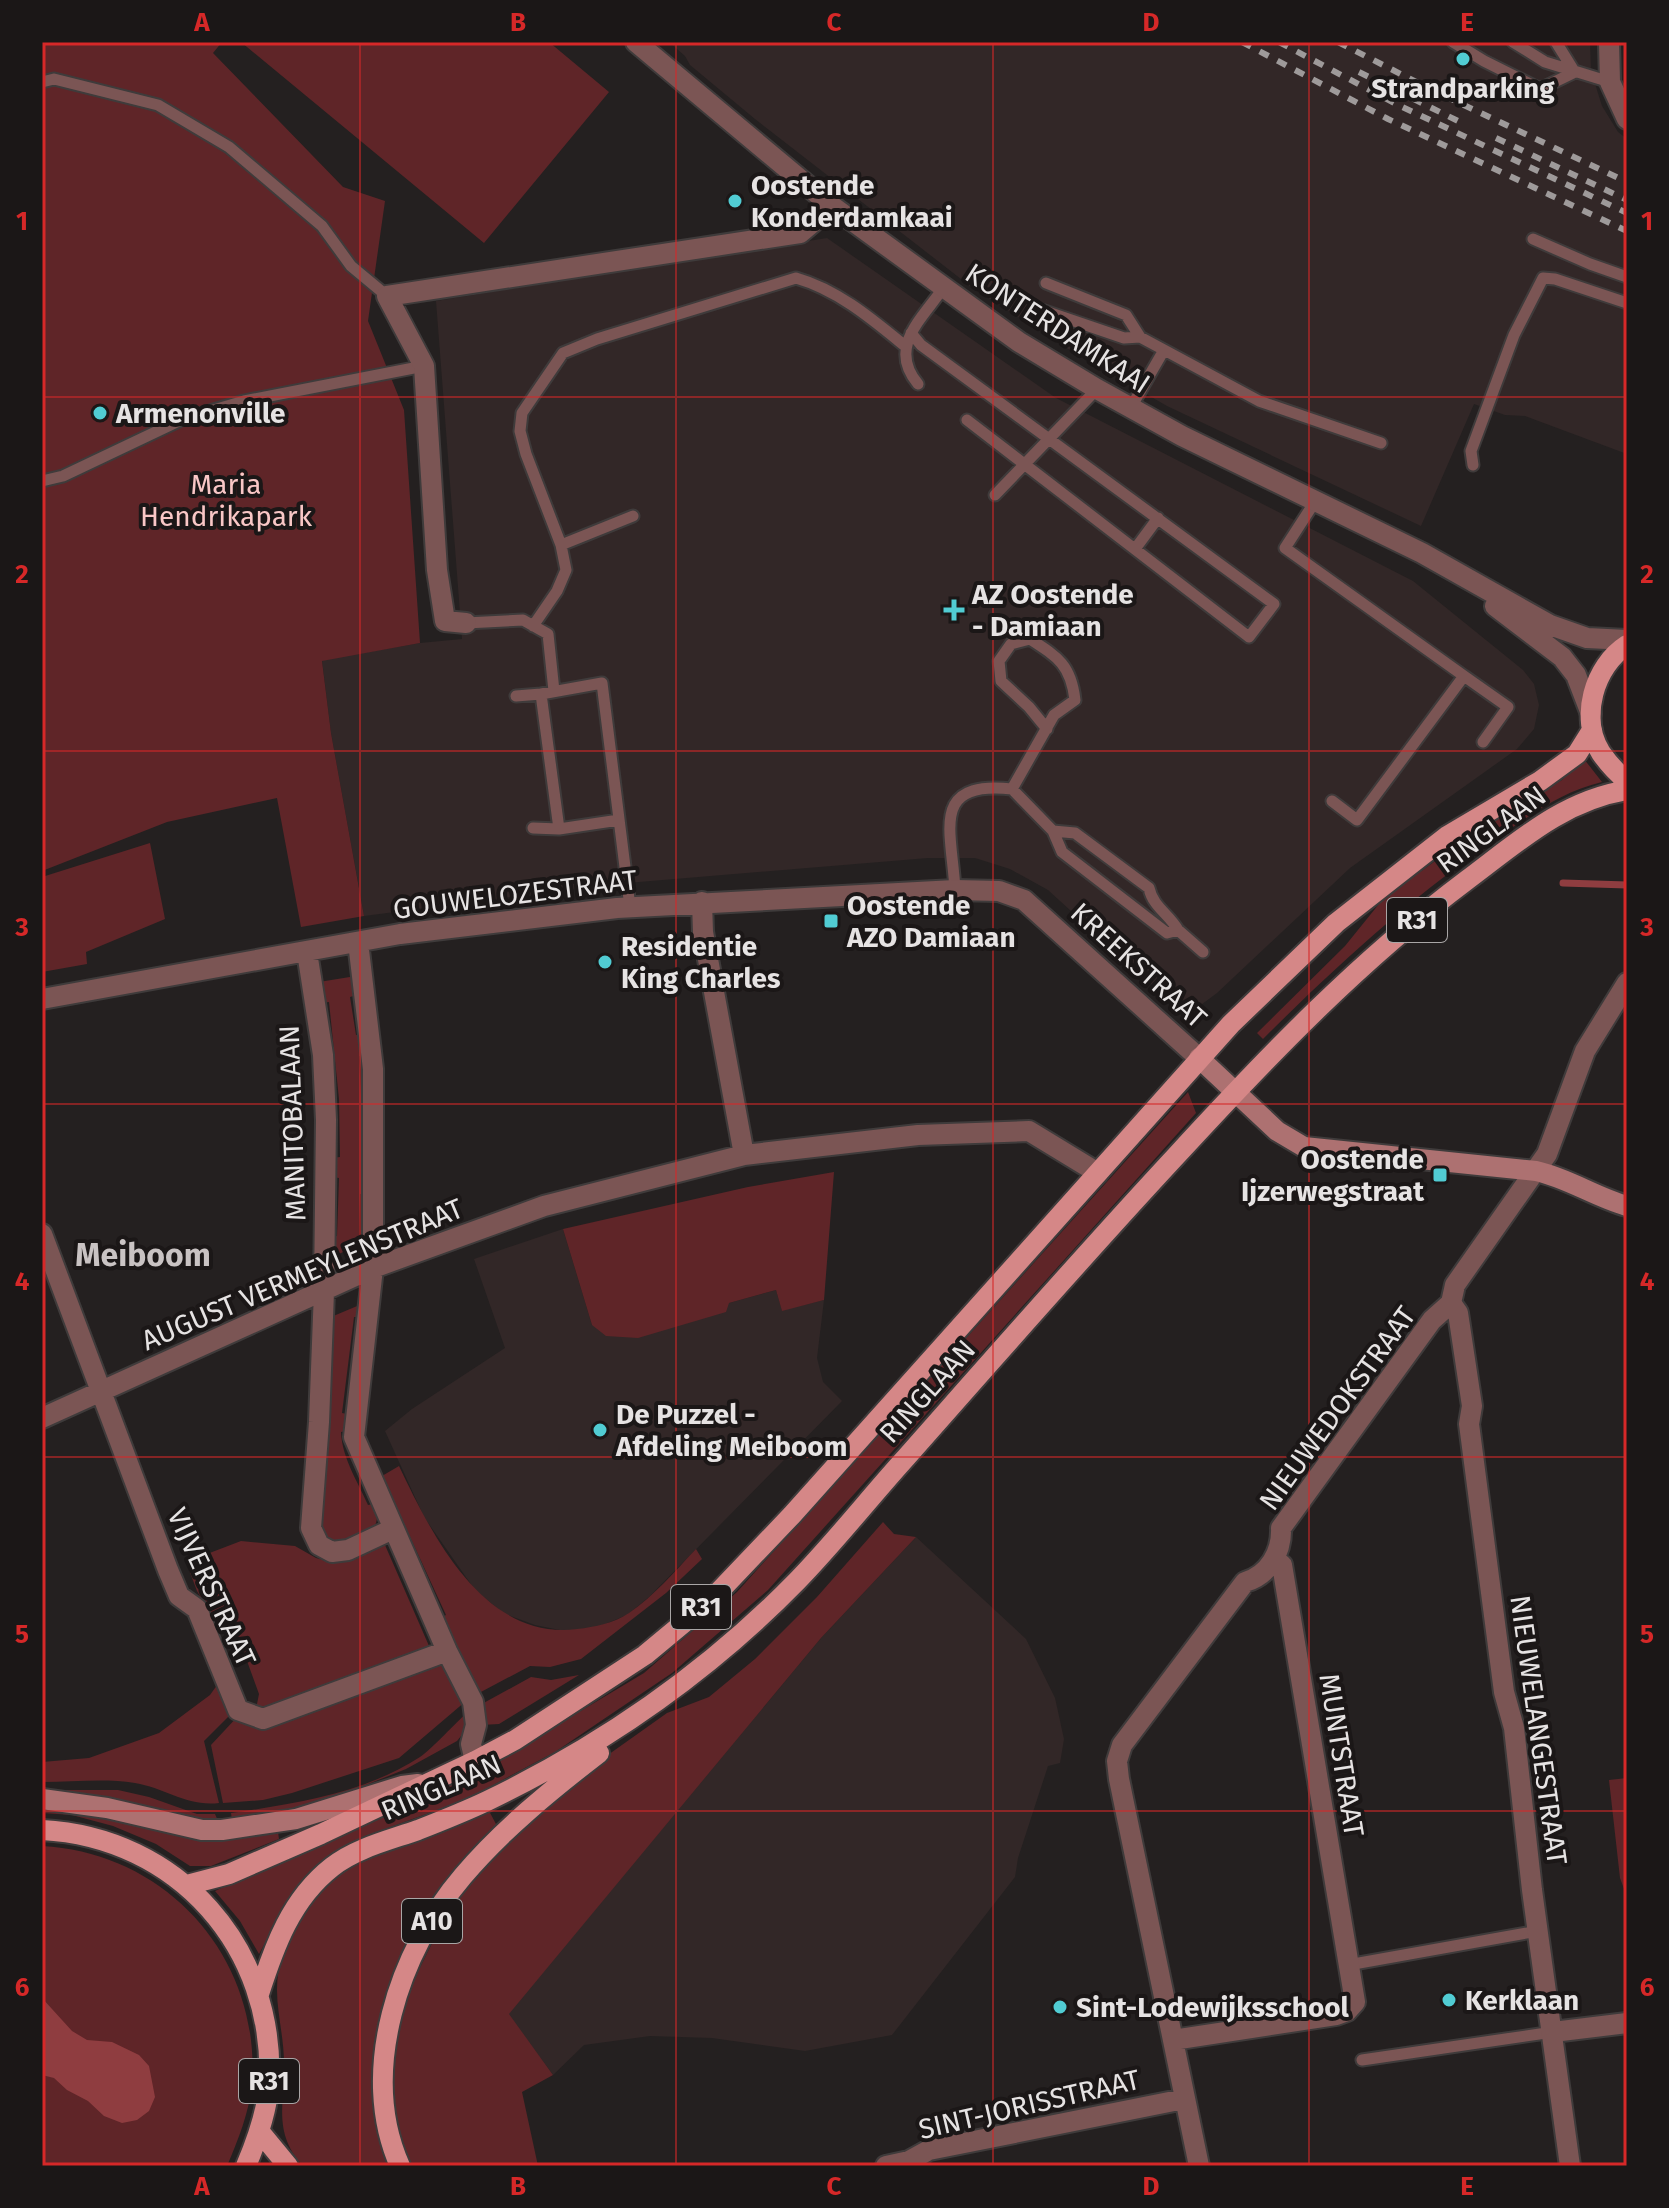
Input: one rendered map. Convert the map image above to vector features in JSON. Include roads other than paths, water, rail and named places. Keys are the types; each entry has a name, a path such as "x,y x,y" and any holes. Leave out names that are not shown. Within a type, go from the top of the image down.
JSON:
{"main road":[{"name":"R31","path":"1591,722 1594,691 1602,670 1627,642"},
{"path":"1591,722 1600,751 1627,781"},
{"name":"RINGLAAN","path":"187,1885 229,1874 475,1761 528,1732 645,1655 710,1601 792,1515 1199,1058 1336,923 1447,836 1540,781 1577,754 1591,722"},
{"name":"RINGLAAN","path":"259,1994 276,1940 302,1898 333,1866 372,1846 483,1803 559,1765 627,1723 735,1639 798,1580 1234,1092 1358,969 1444,897 1536,828 1571,806 1597,795 1627,790"},
{"name":"KREEKSTRAAT","path":"1199,1058 1277,1131 1304,1147 1536,1171 1556,1175 1608,1201 1627,1206"},
{"name":"A10","path":"400,2166 383,2112 381,2064 397,1995 413,1956 439,1908 488,1848 566,1778 614,1741 627,1723"},
{"path":"42,1799 107,1808 202,1830 222,1830 296,1819 402,1786 430,1782"},
{"name":"R31","path":"42,1830 96,1838 144,1857 187,1885 218,1917 242,1954 259,1994 269,2040 269,2086 260,2132 246,2166"},
{"path":"260,2132 288,2166"}],"street":[{"name":"KONTERDAMKAAI","path":"636,42 832,206 1019,342 1130,409 1384,533 1550,625 1587,638 1627,642"},
{"path":"1609,42 1610,82 1627,119"},
{"path":"466,623 445,621 437,570 424,366 387,296 800,233 832,206"},
{"name":"KONTERDAMKAAI","path":"1451,571 1562,657 1576,675 1591,722"},
{"name":"GOUWELOZESTRAAT","path":"42,999 400,934 630,907 955,890 999,891"},
{"name":"KREEKSTRAAT","path":"999,891 1024,900 1199,1058"},
{"path":"702,902 703,932 744,1155"},
{"path":"358,942 373,1069 373,1268 354,1437 447,1651 473,1702 476,1725 471,1744 475,1761"},
{"name":"MANITOBALAAN","path":"307,952 323,1055 326,1120 324,1291 311,1528 319,1545 332,1552 348,1550 393,1529"},
{"name":"NIEUWEDOKSTRAAT","path":"1274,1559 1282,1545 1281,1528 1432,1320 1451,1303 1455,1285 1547,1154 1585,1051 1627,983"},
{"name":"AUGUST VERMEYLENSTRAAT","path":"42,1418 373,1268 544,1206 744,1155 918,1135 1029,1131 1098,1173"},
{"name":"VIJVERSTRAAT","path":"42,1234 179,1596 197,1609 238,1710 263,1719 447,1651"},
{"name":"NIEUWELANGESTRAAT","path":"1451,1303 1458,1313 1472,1406 1469,1424 1504,1692 1514,1728 1570,2166"},
{"path":"1199,2166 1117,1761 1122,1745 1245,1582 1258,1578 1274,1559"},
{"name":"MUNTSTRAAT","path":"1274,1559 1282,1565 1348,1965"},
{"path":"1173,2040 1347,2011 1355,2002 1348,1965"},
{"path":"1553,2032 1627,2023"},
{"name":"SINT-JORISSTRAAT","path":"886,2166 909,2164 929,2150 1184,2099"}],"lane":[{"path":"1453,42 1540,89 1575,72"},
{"path":"1513,42 1545,62 1610,82"},
{"path":"1556,42 1575,72"},
{"path":"42,82 54,79 158,105 229,147 322,226 351,266 387,296"},
{"path":"1533,239 1627,277"},
{"path":"533,626 557,591 566,570 561,545 520,431 522,413 563,353 597,339 796,278 817,284 830,292 870,317 905,346"},
{"path":"1473,465 1471,451 1507,353 1543,278 1555,279 1627,303"},
{"path":"1046,283 1126,315 1140,337 1259,401 1381,443"},
{"path":"918,384 909,373 905,346 944,287"},
{"path":"1036,308 1124,338 1140,337"},
{"path":"911,333 921,345 1274,604 1249,637 967,420"},
{"path":"1130,409 1164,350"},
{"path":"42,481 63,476 183,419 244,401 424,366"},
{"path":"995,495 1097,389"},
{"path":"1316,500 1285,548 1508,707 1483,742"},
{"path":"561,545 633,516"},
{"path":"1135,549 1158,518"},
{"path":"466,623 523,620 548,634 554,691"},
{"path":"1012,789 1047,729 1054,715 1075,700 1073,680 1060,658 1030,639 1011,644 999,661 1001,681 1047,729"},
{"path":"1332,801 1357,820 1464,676"},
{"path":"516,696 602,683 630,907"},
{"path":"541,694 559,829"},
{"path":"955,890 951,812 957,798 971,789 991,786 1012,789 1053,831 1062,852 1167,933 1178,930"},
{"path":"533,828 559,829 619,820"},
{"path":"1053,831 1075,833 1149,888 1152,901 1203,952"},
{"path":"1140,912 1152,901"},
{"path":"1348,1965 1538,1931"},
{"path":"1362,2060 1553,2032"}],"waterway":[{"path":"1563,883 1627,885"}],"railway":[{"path":"1242,42 1388,119 1627,231"},
{"path":"1279,42 1396,104 1627,213"},
{"path":"1338,42 1627,182"},
{"path":"1359,72 1460,122"},
{"path":"1496,138 1627,200"}],"place":[{"name":"Strandparking","path":"1463,59"},
{"name":"Oostende Konderdamkaai","path":"735,201"},
{"name":"Armenonville","path":"100,413"},
{"name":"AZ Oostende - Damiaan","path":"954,610"},
{"name":"Oostende AZO Damiaan","path":"831,921"},
{"name":"Residentie King Charles","path":"605,962"},
{"name":"Oostende Ijzerwegstraat","path":"1440,1175"},
{"name":"De Puzzel - Afdeling Meiboom","path":"600,1430"},
{"name":"Kerklaan","path":"1449,2000"},
{"name":"Sint-Lodewijksschool","path":"1060,2007"}],"district":[{"name":"Meiboom","path":"143,1255"}],"park label":[{"name":"Maria Hendrikapark","path":"226,500"}]}
